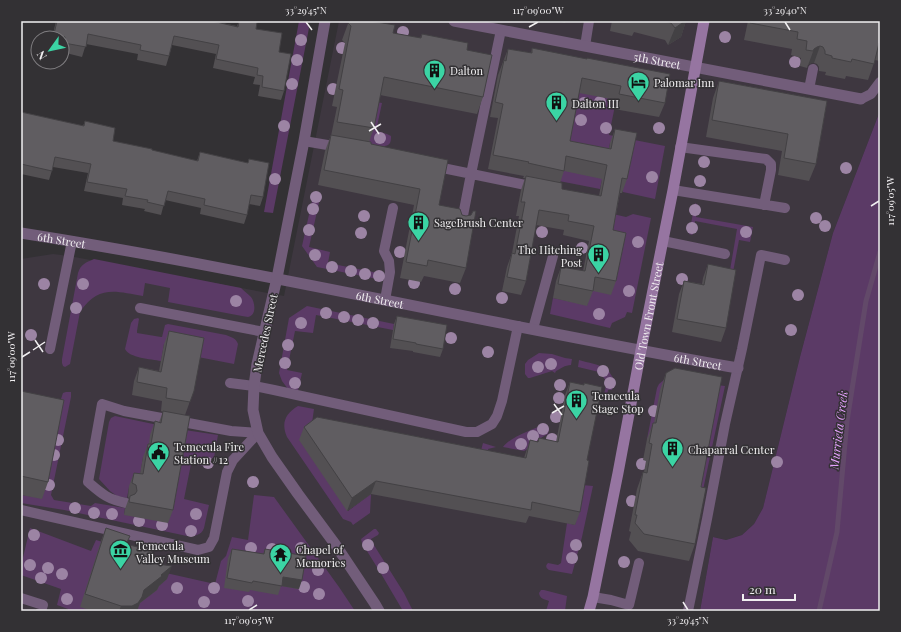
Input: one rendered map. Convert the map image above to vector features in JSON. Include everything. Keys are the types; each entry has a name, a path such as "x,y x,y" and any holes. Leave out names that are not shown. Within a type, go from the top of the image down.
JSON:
{"main road":[{"name":"Old Town Front Street","path":"589,611 618,473 704,21"}],"street":[{"name":"Mercedes Street","path":"325,21 304,141 277,278 256,364 253,410 258,433 272,457 335,544 379,611"},
{"name":"5th Street","path":"454,21 861,99"},
{"name":"6th Street","path":"21,233 277,278 738,368"}],"lane":[{"path":"585,46 589,21"},
{"path":"461,226 501,30"},
{"path":"809,89 813,69"},
{"path":"861,99 871,94 880,82"},
{"path":"304,141 350,149"},
{"path":"680,147 766,159 771,164 771,170 764,205"},
{"path":"426,164 541,188"},
{"path":"673,190 785,208"},
{"path":"385,300 390,272 389,261 384,251 393,208"},
{"path":"50,349 72,241"},
{"path":"662,242 725,254"},
{"path":"688,611 725,424 761,255 785,260"},
{"path":"533,329 553,256"},
{"path":"140,308 264,332"},
{"path":"230,384 254,386 466,432 477,432 492,424 497,416 502,401 518,326"},
{"path":"126,503 105,496 88,482 102,404 124,411 230,431 258,433"},
{"path":"21,510 198,550 209,547 214,538 226,472 233,460 258,433"},
{"path":"593,597 629,605 639,563"},
{"path":"21,598 42,606 41,611"}],"shaded area":[{"path":"299,21 306,21 309,28 273,213 264,212"},
{"path":"339,21 880,21 880,111 833,233 800,357 763,508 754,524 742,535 726,540 713,537 700,611 21,611 21,259 53,254 69,256 284,296"},
{"path":"577,92 617,96 609,135 665,146 655,199 623,192 610,143 600,189 559,181"},
{"path":"376,102 382,103 376,131 391,136 390,143 386,146 368,144"},
{"path":"880,111 880,611 700,611 713,537 726,540 742,535 754,524 763,508 800,357 833,233"},
{"path":"314,192 321,194 309,247 330,252 328,263 383,274 382,280 317,267 302,246"},
{"path":"695,203 698,205 696,217 753,227 750,242 739,240 731,283 728,282 737,229 695,221 693,234 689,234"},
{"path":"613,214 626,217 633,214 651,218 632,313 627,312 625,317 612,323 610,328 550,314 553,298 587,305 607,244"},
{"path":"94,259 241,288 252,299 254,305 253,314 247,317 168,302 170,288 145,283 143,296 116,292 100,294 87,303 80,312 70,364 65,367 63,366 62,359 78,273 84,264"},
{"path":"307,306 394,324 393,330 316,315 313,333 295,331 287,370 302,373 298,391 288,389 282,381 279,373 289,318"},
{"path":"138,318 137,333 162,337 165,325 168,324 231,337 236,340 238,344 234,364 198,357 164,344 161,361 141,358 131,354 125,349 131,323 134,319"},
{"path":"539,353 552,354 572,359 571,365 563,367 555,373 552,371 528,378 525,374 525,364 528,360"},
{"path":"579,360 601,366 608,370 614,379 612,390 608,390 607,395 604,394 607,382 599,372 578,367"},
{"path":"665,379 725,386 703,490 650,440 647,439 657,388"},
{"path":"71,392 71,397 51,495 54,500 91,506 95,503 125,508 124,515 185,430 218,435 213,463 208,467 191,464 184,499 209,505 204,528 201,533 195,536 187,536 64,510 21,503 21,495 42,498 60,402 63,393"},
{"path":"298,406 314,409 312,423 479,458 483,443 496,447 488,449 492,465 312,430 348,511 371,494 370,513 353,525 351,522 343,519 287,437 284,427 285,419 290,412"},
{"path":"115,416 158,425 146,457 143,457 138,488 129,487 127,498 117,496 99,479 109,422 111,418"},
{"path":"545,424 549,429 548,434 524,451 503,447 506,443 516,437"},
{"path":"582,485 593,486 572,574 549,570 546,567 548,563 558,565 561,563 567,523 575,525"},
{"path":"254,495 274,497 355,611 68,611 68,609 57,605 61,589 21,575 21,566 30,528 91,551 96,540 125,549 123,554 167,566 166,573 215,584 221,561 226,556 232,537 248,540"},
{"path":"376,529 379,533 371,539 372,542 404,593 413,611 403,611 362,543 361,539"},
{"path":"541,590 567,596 565,611 546,611 549,601 540,596 539,593"}],"building":[{"path":"57,21 212,21 238,27 239,21 257,22 256,29 282,33 279,52 291,54 284,91 262,87 263,76 257,75 258,68 216,59 219,45 174,36 169,56 140,50 141,45 88,34 86,47 70,44 70,30 55,30"},
{"name":"Dalton","path":"349,21 370,21 395,25 393,33 421,38 422,34 468,43 467,50 492,55 483,97 384,77 374,128 337,122 343,90 339,89 351,26 348,23"},
{"path":"664,21 685,21 675,28 671,23"},
{"path":"751,21 880,21 880,43 874,64 852,59 851,62 832,58 832,56 825,54 823,47 820,46 813,51 806,50 807,41 797,39 798,32 750,23"},
{"path":"532,48 670,74 665,103 619,94 621,86 582,78 570,141 611,149 615,129 637,133 627,179 622,178 613,230 626,233 616,281 595,277 593,291 558,284 561,267 585,271 594,226 568,221 569,215 539,210 526,281 507,277 512,253 515,254 525,202 521,202 526,176 562,183 562,189 601,196 607,165 566,156 564,171 493,155 503,104 495,102 504,60 506,61 508,49 532,53"},
{"path":"719,81 827,101 816,164 784,158 788,134 712,120"},
{"path":"21,112 84,126 85,121 115,128 113,141 198,161 200,152 248,163 249,159 269,163 263,197 251,195 247,215 204,205 205,199 168,191 164,206 147,202 148,200 125,196 127,189 87,182 91,164 55,157 52,171 21,164"},
{"path":"331,135 371,142 371,144 448,160 439,205 460,209 462,215 466,216 471,215 473,211 476,211 466,268 428,260 427,266 406,262 420,189 324,170"},
{"path":"708,264 736,270 726,328 677,319 684,281 704,285"},
{"path":"397,316 447,325 443,349 393,339"},
{"path":"169,331 204,338 194,391 190,402 166,398 167,388 137,382 139,367 161,372"},
{"name":"Chaparral Center","path":"675,368 722,377 701,487 706,488 695,544 644,534 635,523 637,515 635,515 643,472 647,473 652,444 649,443 653,423 656,423 666,373"},
{"path":"570,382 602,387 587,460 589,461 580,512 532,502 531,510 376,481 352,498 304,427 317,417 526,458 530,440 538,442 539,438 558,442"},
{"path":"21,391 64,400 48,482 21,476"},
{"name":"Temecula Fire Station #12","path":"163,411 190,416 173,510 129,502 130,496 135,494 137,491 136,485 132,483 134,473 143,474 148,444 151,444 155,421 161,423"},
{"name":"Temecula Valley Museum","path":"106,528 130,536 126,544 152,551 157,564 172,566 144,590 138,603 132,606 121,606 85,594"},
{"path":"232,549 264,554 265,549 306,556 302,580 283,577 282,586 253,581 252,583 227,578"}],"waterway":[{"name":"Murrieta Creek","path":"819,611 837,532 847,421 866,301 880,252"}],"place":[{"name":"Dalton","path":"435,90"},
{"name":"Palomar Inn","path":"639,102"},
{"name":"Dalton III","path":"556,122"},
{"name":"SageBrush Center","path":"418,242"},
{"name":"The Hitching Post","path":"598,274"},
{"name":"Temecula Stage Stop","path":"576,420"},
{"name":"Chaparral Center","path":"673,468"},
{"name":"Temecula Fire Station #12","path":"159,472"},
{"name":"Temecula Valley Museum","path":"120,570"},
{"name":"Chapel of Memories","path":"280,574"}]}
